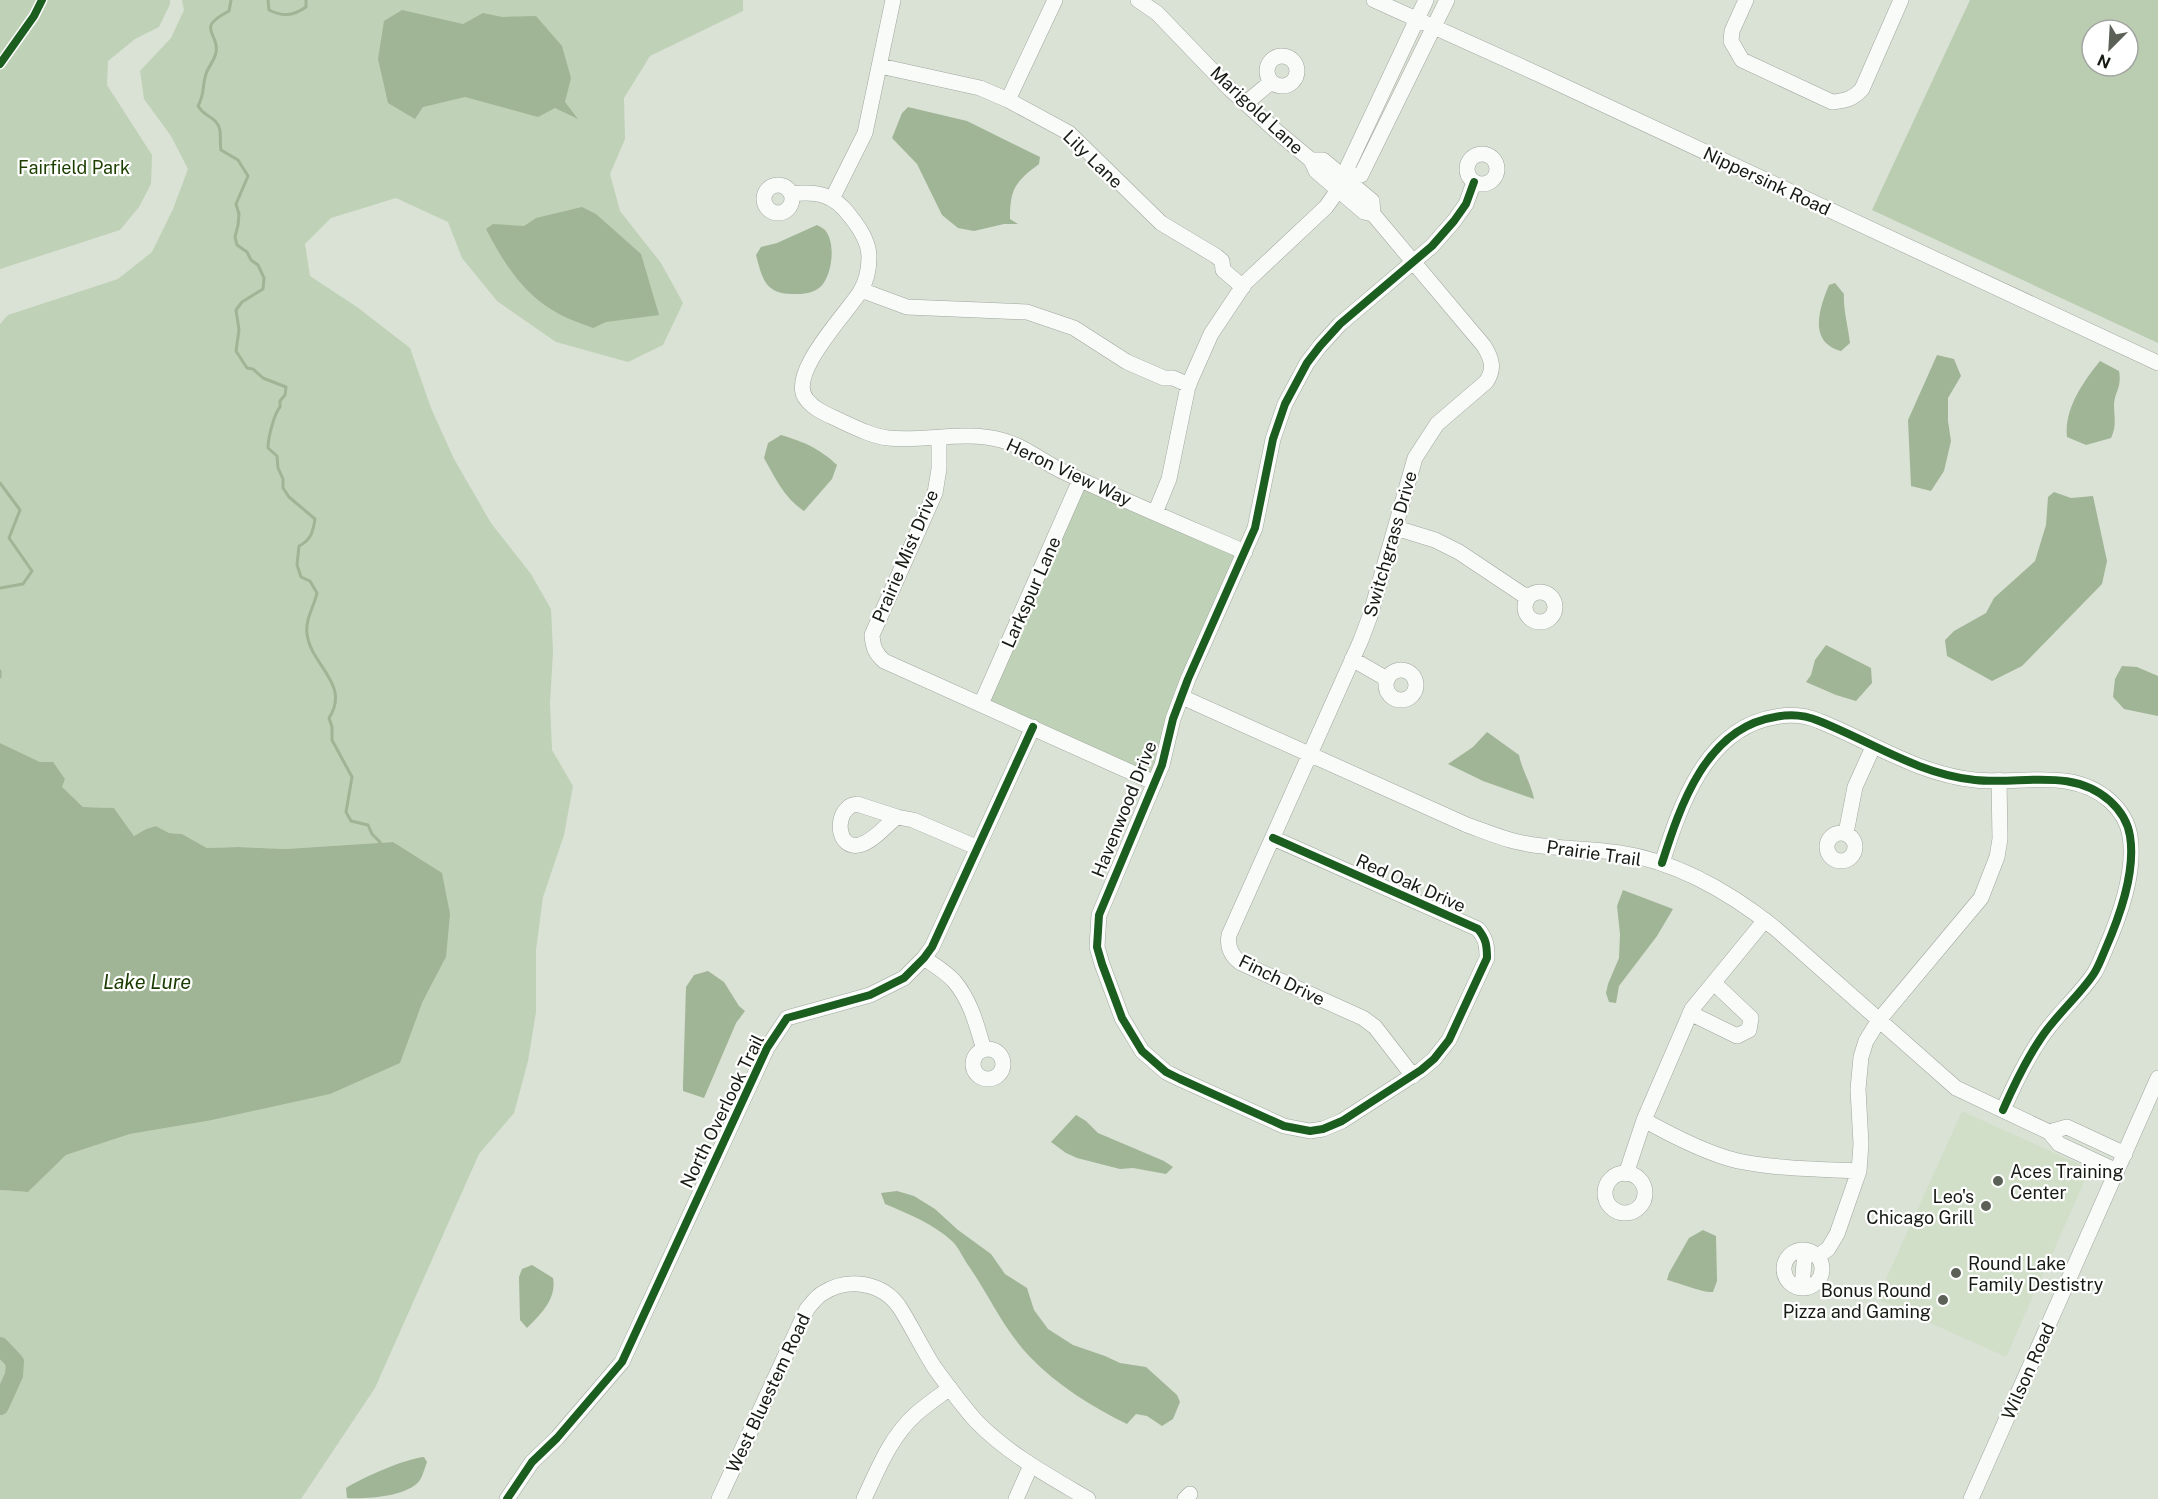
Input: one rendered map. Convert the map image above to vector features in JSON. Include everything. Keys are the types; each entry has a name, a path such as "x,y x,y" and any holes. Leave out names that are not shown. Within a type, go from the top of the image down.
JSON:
{"street":[{"path":"832,199 865,133 893,0"},
{"path":"1008,100 1055,0"},
{"name":"Marigold Lane","path":"1138,0 1157,13 1275,130 1311,160 1323,160 1348,177 1372,201 1373,214"},
{"name":"Nippersink Road","path":"1374,0 2158,363"},
{"path":"1348,177 1426,0"},
{"path":"1155,513 1169,479 1188,389 1211,334 1246,283 1326,207 1348,177 1434,27 1447,0"},
{"path":"1746,0 1732,31 1731,41 1742,60 1832,102 1845,101 1862,89 1901,0"},
{"name":"Lily Lane","path":"880,66 980,88 1008,100 1069,133 1161,223 1216,256 1222,261 1223,270 1246,283"},
{"path":"1246,103 1271,82"},
{"name":"Havenwood Drive","path":"1413,1076 1342,1121 1323,1129 1310,1131 1284,1126 1173,1075 1153,1062 1142,1051 1122,1018 1101,964 1097,946 1099,915 1162,765 1173,719 1188,679 1255,528 1273,439 1285,404 1307,363 1340,324 1432,246 1455,221 1466,204 1474,182"},
{"path":"791,194 813,192 832,199 846,210 856,224 869,255 868,270 861,290 907,307 1027,312 1074,328 1127,362 1164,378 1163,382 1166,386 1188,389"},
{"name":"Switchgrass Drive","path":"1310,755 1370,616 1409,476 1424,442 1437,424 1486,382 1491,375 1492,367 1491,358 1484,346 1373,214"},
{"name":"Heron View Way","path":"861,290 823,339 802,382 802,393 806,400 819,411 869,433 904,439 985,437 1004,440 1080,480 1245,552"},
{"name":"Prairie Mist Drive","path":"939,438 939,469 935,493 872,635 876,654 884,661 1155,783"},
{"name":"Larkspur Lane","path":"981,704 1080,480"},
{"path":"1396,528 1435,540 1459,552 1528,598"},
{"path":"1352,659 1387,679"},
{"name":"Prairie Trail","path":"1182,697 1467,825 1511,841 1540,846 1623,853 1662,863 1707,882 1765,920 1956,1088 2049,1132 2059,1144 2117,1171"},
{"path":"1662,863 1676,819 1694,782 1708,760 1728,738 1749,724 1764,718 1784,715 1818,720 1873,747 1940,774 1979,781 2057,779 2074,781 2101,793 2115,805 2126,821 2130,837 2127,890 2120,916 2095,972 2041,1038 2017,1078 2003,1110"},
{"name":"North Overlook Trail","path":"507,1499 532,1462 557,1438 621,1362 766,1048 787,1018 870,996 904,978 932,947 1033,727"},
{"path":"1846,833 1855,787 1873,747"},
{"name":"Finch Drive","path":"1310,755 1229,935 1229,951 1241,963 1363,1018 1381,1033 1413,1076"},
{"path":"1811,1254 1822,1266 1820,1277 1813,1285 1802,1287 1793,1285 1785,1277 1784,1266 1789,1256 1794,1252 1811,1254 1828,1249 1837,1234 1859,1171 1861,1144 1858,1089 1861,1058 1866,1041 1879,1020 1981,898 1997,857 2000,839 1999,780"},
{"path":"897,817 913,820 976,848"},
{"name":"Red Oak Drive","path":"1273,838 1478,929 1484,936 1487,958 1449,1040 1434,1059 1413,1076"},
{"path":"1626,1174 1644,1120 1690,1013 1765,920"},
{"path":"924,958 952,980 964,994 984,1050"},
{"path":"1690,1013 1737,1036 1749,1030 1751,1017 1714,983"},
{"name":"Wilson Road","path":"1971,1499 2158,1078"},
{"path":"1644,1120 1716,1154 1737,1161 1770,1166 1859,1171"},
{"path":"2049,1132 2067,1128 2125,1154"},
{"name":"West Bluestem Road","path":"718,1499 807,1309 821,1294 835,1287 858,1283 887,1294 899,1306 934,1366 977,1422 1010,1451 1088,1499"},
{"path":"864,1499 885,1454 906,1425 914,1415 950,1388"},
{"path":"1016,1499 1031,1465"}],"shaded area":[{"path":"1970,0 2158,0 2158,343 1872,210"},
{"path":"1962,1111 2090,1169 2006,1357 1877,1299"}],"green space":[{"name":"Fairfield Park","path":"0,0 170,0 170,4 159,27 135,39 108,61 107,85 152,155 151,184 139,207 120,230 0,269"},
{"path":"182,0 743,0 743,11 650,56 624,98 625,139 610,174 620,211 661,263 683,303 663,345 628,362 556,342 497,301 462,258 448,222 396,198 331,218 305,244 310,276 357,307 410,348 431,408 454,459 491,523 531,574 551,609 552,750 573,786 564,835 543,897 536,950 536,1012 528,1061 514,1113 479,1154 375,1388 301,1499 0,1499 0,1190 28,1192 66,1155 130,1134 207,1121 422,1003 446,957 393,842 285,849 207,848 182,834 169,833 156,826 134,836 114,808 83,807 61,787 65,779 40,762 0,743 0,324 8,315 118,279 152,252 173,209 188,169 171,136 144,99 140,71 171,38 184,10"},
{"path":"1084,486 1237,556 1152,775 989,701"}],"water":[{"path":"402,10 463,24 483,13 502,17 536,16 562,46 571,78 565,102 578,119 555,108 538,117 465,97 423,107 415,119 388,103 378,59 384,21"},
{"path":"908,107 967,121 1040,157 1039,164 1019,181 1013,193 1010,219 1018,224 1004,224 974,231 958,228 942,215 917,164 892,138 902,113"},
{"path":"582,207 596,214 641,254 659,315 606,322 593,328 563,316 532,295 514,275 486,229 493,224 524,226 536,218"},
{"path":"817,225 825,230 832,250 829,272 821,287 804,294 787,294 772,289 764,279 756,255 761,247 777,243"},
{"path":"1835,283 1844,294 1850,343 1841,351 1831,347 1824,340 1819,324 1822,304 1829,285"},
{"path":"1937,355 1954,359 1961,376 1948,398 1951,441 1944,471 1931,491 1911,486 1908,420"},
{"path":"2100,361 2119,371 2120,381 2114,404 2114,429 2111,438 2086,445 2067,437 2068,416 2081,387"},
{"path":"781,435 811,446 837,465 832,479 804,511 786,494 764,458 768,443"},
{"path":"2054,492 2071,498 2093,496 2107,561 2102,584 2022,666 1992,681 1947,656 1945,640 1954,631 1986,613 1994,598 2035,561 2046,525 2048,497"},
{"path":"1826,645 1871,668 1872,683 1856,701 1806,682 1811,675 1815,660"},
{"path":"2122,666 2137,667 2158,676 2158,716 2124,709 2113,697 2115,679"},
{"path":"1487,732 1519,755 1534,799 1483,781 1448,764 1473,747"},
{"name":"Lake Lure","path":"0,743 40,762 53,762 65,779 62,787 83,807 114,808 134,836 156,826 169,833 182,834 207,848 285,849 393,842 442,873 450,914 446,957 422,1003 400,1063 330,1094 207,1121 130,1134 66,1155 28,1192 0,1190"},
{"path":"1623,890 1673,909 1657,936 1619,986 1616,1003 1609,1002 1606,993 1619,958 1620,934 1617,906"},
{"path":"708,971 724,982 739,1006 745,1011 736,1023 704,1098 683,1091 686,987 694,975"},
{"path":"1076,1115 1098,1133 1173,1167 1166,1174 1133,1168 1120,1169 1066,1153 1051,1142"},
{"path":"897,1191 914,1196 935,1209 958,1230 991,1254 1005,1274 1027,1288 1034,1310 1048,1329 1073,1345 1120,1363 1146,1367 1177,1395 1180,1402 1173,1419 1162,1426 1147,1416 1136,1414 1127,1424 1088,1403 1052,1377 1030,1357 1012,1335 953,1242 929,1225 885,1204 881,1193"},
{"path":"1703,1230 1716,1236 1717,1281 1713,1292 1667,1280 1689,1238"},
{"path":"532,1265 553,1278 554,1286 550,1300 527,1328 520,1320 519,1277 522,1269"},
{"path":"424,1457 427,1462 420,1480 414,1486 397,1493 375,1497 347,1498 346,1488 395,1465"}],"waterway":[{"path":"231,0 229,11 213,22 211,27 216,52 206,74 202,98 198,106 218,125 221,150 238,160 248,176 236,204 239,214 235,237 237,245 247,252 251,260 258,265 264,278 263,289 242,302 236,310 239,330 236,351 247,368 253,369 263,378 286,387 272,426 268,448 277,456 283,488 289,497 315,519 311,535 299,546 297,565 301,577 310,581 317,593 308,618 307,634 315,656 333,685 335,706 329,718 332,740 352,777 346,812 351,821 368,825 372,834 380,842"},
{"path":"268,0 269,10 283,15 292,14 306,7 306,0"},
{"path":"0,483 20,510 9,538 32,571 23,584 0,588"},
{"path":"0,671 0,677"},
{"path":"0,1346 15,1362 14,1375 0,1406"}],"cycle path":[{"path":"0,64 34,16 42,0"},
{"path":"1273,838 1478,929 1486,946 1487,958 1449,1040 1434,1059 1421,1070 1342,1121 1323,1129 1310,1131 1284,1126 1180,1079 1166,1072 1142,1051 1122,1018 1102,964 1097,947 1099,915 1162,765 1173,719 1188,679 1255,528 1273,439 1285,404 1307,363 1320,346 1340,324 1432,246 1466,204 1474,182"},
{"path":"1662,863 1687,795 1699,773 1714,753 1731,736 1751,724 1780,716 1814,719 1915,764 1954,777 1993,781 2063,781 2079,784 2110,801 2123,817 2130,836 2131,865 2121,910 2095,972 2041,1038 2003,1110"},
{"path":"507,1499 532,1462 557,1438 622,1362 767,1048 787,1018 870,995 904,978 932,947 1033,727"}],"place":[{"name":"Aces Training Center","path":"1998,1181"},
{"name":"Leo's Chicago Grill","path":"1986,1206"},
{"name":"Round Lake Family Destistry","path":"1956,1273"},
{"name":"Bonus Round Pizza and Gaming","path":"1943,1300"}]}
